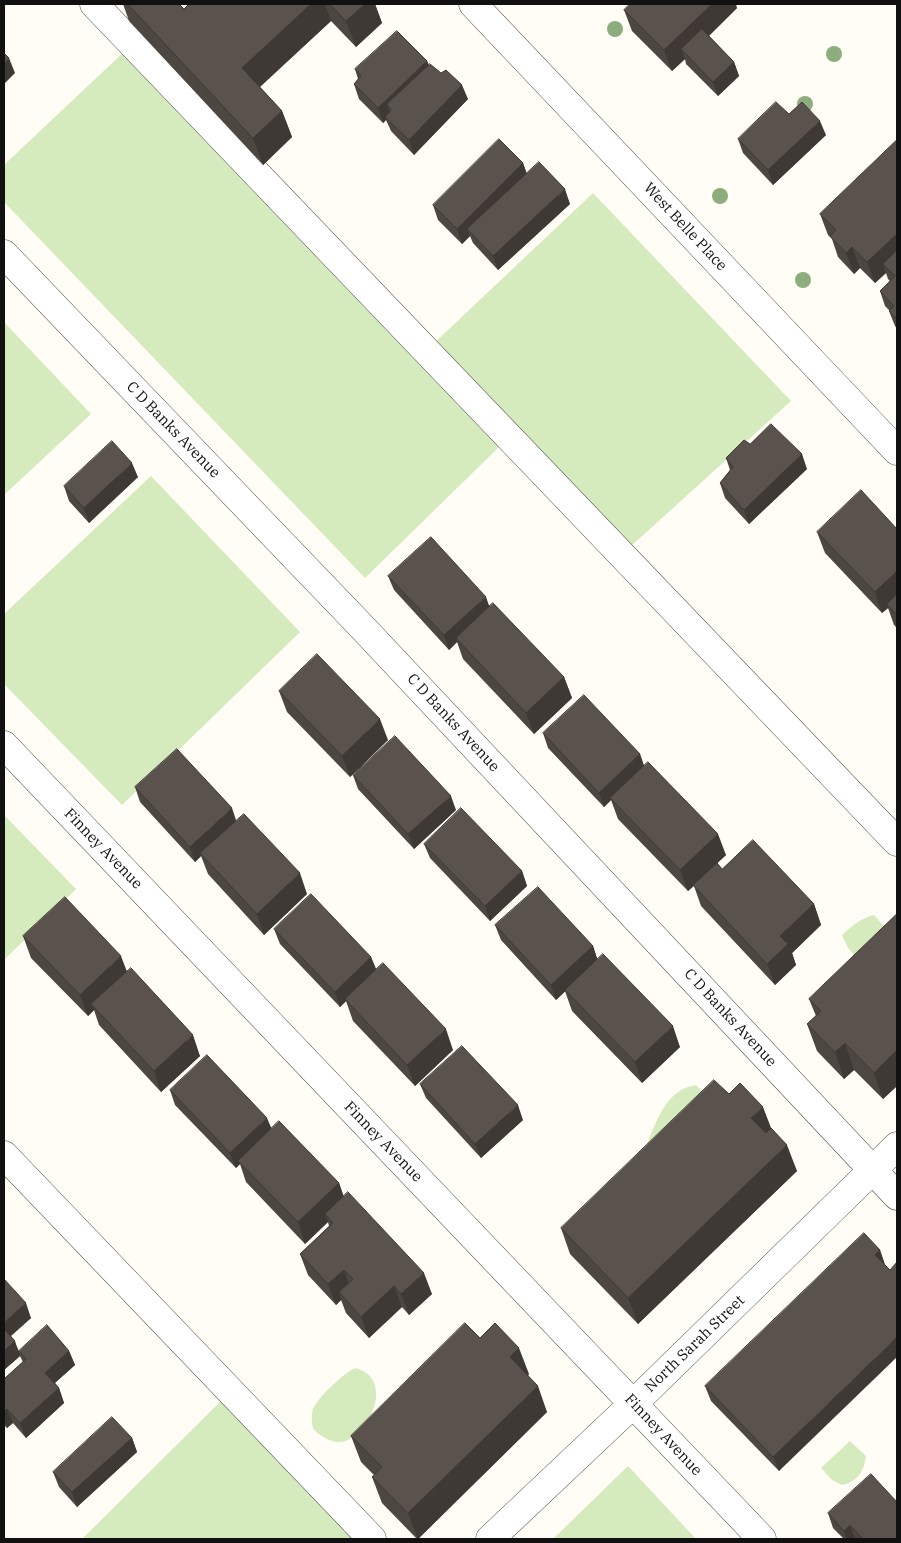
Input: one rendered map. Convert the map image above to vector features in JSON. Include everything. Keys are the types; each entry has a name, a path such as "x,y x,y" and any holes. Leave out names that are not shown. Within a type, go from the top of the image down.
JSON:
{"street":[{"path":"94,4 897,842"},
{"name":"West Belle Place","path":"474,4 897,450"},
{"name":"C D Banks Avenue","path":"4,254 363,628 897,1196"},
{"name":"Finney Avenue","path":"4,745 762,1539"},
{"name":"North Sarah Street","path":"490,1539 634,1403 897,1146"},
{"path":"4,1155 372,1539"}],"green space":[{"path":"127,49 499,447 365,578 4,202 4,165"},
{"path":"593,193 791,401 629,548 431,346"},
{"path":"4,322 91,414 4,495"},
{"path":"151,476 300,632 122,805 4,684 4,614"},
{"path":"4,815 76,889 4,960"},
{"path":"874,915 892,935 855,956 848,948 842,935 861,920"},
{"path":"696,1085 720,1110 661,1149 647,1144 659,1116 670,1099 686,1088"},
{"path":"355,1368 371,1377 375,1384 376,1401 370,1418 359,1432 346,1441 340,1442 327,1439 313,1429 313,1409 320,1398 332,1386"},
{"path":"221,1401 357,1539 82,1539"},
{"path":"850,1441 866,1456 865,1462 856,1479 842,1485 832,1480 821,1468"},
{"path":"628,1466 696,1539 553,1539"}],"building":[{"path":"128,4 179,4 184,9 189,4 311,4 242,68 282,111 253,138"},
{"path":"330,4 365,4 346,21"},
{"path":"630,4 712,4 664,50 624,10"},
{"path":"702,29 734,62 713,82 681,49"},
{"path":"397,31 427,61 378,108 354,84 361,76 355,69"},
{"path":"4,53 9,58 4,64"},
{"path":"430,64 441,73 446,70 462,85 409,140 385,117 391,110 387,104"},
{"path":"776,102 789,114 802,102 820,121 768,170 738,139"},
{"path":"499,139 523,163 457,229 433,205"},
{"path":"897,140 897,234 867,262 852,247 846,253 830,236 836,230 820,214"},
{"path":"539,162 565,189 493,256 467,229"},
{"path":"897,250 897,319 889,311 894,306 880,291 895,276 883,264"},
{"path":"771,424 802,454 744,510 720,483 733,467 726,458 744,440 750,444"},
{"path":"112,441 132,463 84,508 64,486"},
{"path":"861,490 897,529 897,571 875,592 817,532"},
{"path":"431,537 486,597 444,635 388,576"},
{"path":"897,594 897,615 887,604"},
{"path":"493,603 564,677 526,713 456,638"},
{"path":"317,654 380,719 342,756 279,691"},
{"path":"584,695 640,754 599,793 543,733"},
{"path":"395,736 451,796 408,834 353,775"},
{"path":"177,749 232,808 190,847 135,787"},
{"path":"648,762 718,834 680,870 610,798"},
{"path":"461,808 522,871 485,906 424,844"},
{"path":"244,814 300,873 257,914 200,853"},
{"path":"753,840 814,904 780,936 788,944 767,964 693,885 717,863 722,869"},
{"path":"538,887 593,946 551,985 495,925"},
{"path":"311,894 371,957 335,992 274,929"},
{"path":"65,897 121,956 80,995 23,936"},
{"path":"897,914 897,1050 874,1073 845,1043 835,1052 807,1024 821,1011 809,999"},
{"path":"603,954 673,1026 635,1062 565,990"},
{"path":"383,963 446,1029 407,1065 345,999"},
{"path":"131,968 193,1035 154,1071 91,1004"},
{"path":"462,1046 518,1105 475,1144 420,1084"},
{"path":"207,1055 267,1118 230,1153 170,1090"},
{"path":"714,1080 729,1094 740,1083 763,1107 751,1118 766,1133 771,1128 787,1145 628,1298 561,1228"},
{"path":"279,1121 339,1183 298,1222 238,1161"},
{"path":"348,1192 424,1273 401,1294 394,1286 361,1317 339,1292 353,1279 344,1270 328,1284 300,1254 333,1223 325,1214"},
{"path":"864,1233 880,1250 875,1255 890,1270 897,1262 897,1337 773,1457 705,1386"},
{"path":"4,1279 26,1303 4,1323"},
{"path":"465,1323 480,1338 495,1323 519,1348 510,1357 538,1386 408,1513 372,1477 382,1467 351,1436"},
{"path":"47,1325 69,1351 45,1373 59,1388 20,1423 7,1409 4,1412 4,1379 26,1359 19,1351"},
{"path":"4,1329 15,1341 4,1351"},
{"path":"112,1417 132,1438 72,1492 53,1472"},
{"path":"871,1474 897,1502 897,1539 863,1539 850,1525 844,1531 828,1513"}]}
